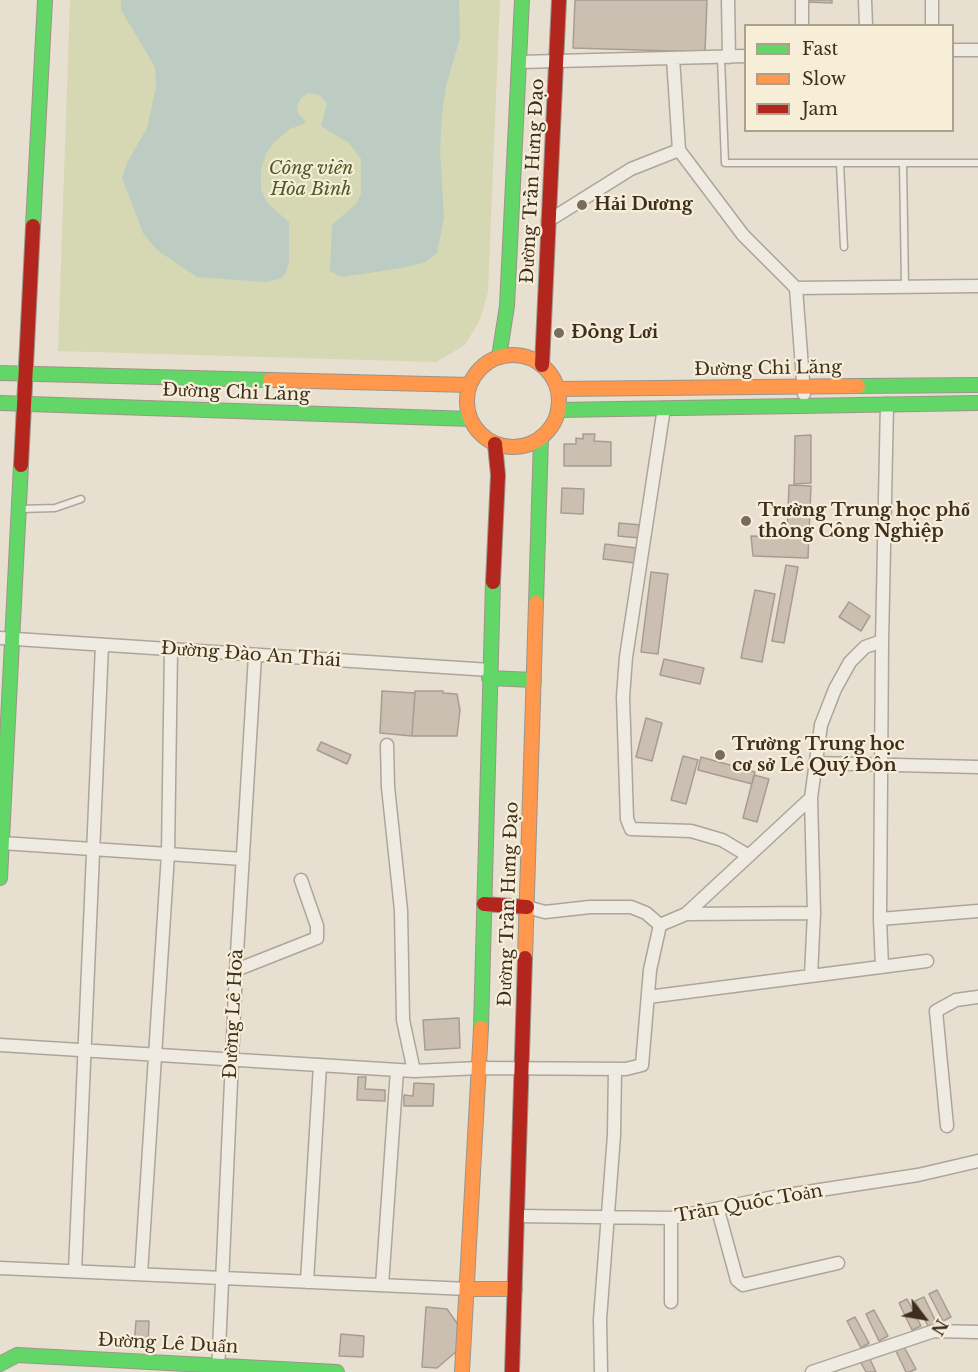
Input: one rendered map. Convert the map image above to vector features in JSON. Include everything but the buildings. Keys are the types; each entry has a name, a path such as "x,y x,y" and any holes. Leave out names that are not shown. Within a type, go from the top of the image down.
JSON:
{"main road":[{"path":"0,879 6,638 19,509 45,0"},
{"name":"Đường Trần Hưng Đạo","path":"499,357 507,306 522,0"},
{"name":"Đường Trần Hưng Đạo","path":"542,365 560,0"},
{"path":"522,355 542,365 552,376 558,389 558,410 552,425 541,438 519,447 495,444 480,434 470,419 467,402 470,385 481,367 499,357 522,355"},
{"name":"Đường Chi Lăng","path":"0,372 470,385"},
{"name":"Đường Chi Lăng","path":"558,389 978,385"},
{"name":"Đường Chi Lăng","path":"0,403 470,419"},
{"name":"Đường Chi Lăng","path":"558,410 978,403"},
{"name":"Đường Trần Hưng Đạo","path":"512,1372 541,438"},
{"name":"Đường Trần Hưng Đạo","path":"462,1372 480,1068 490,674 498,475 495,444"},
{"path":"490,674 534,680"},
{"path":"484,904 527,907"},
{"path":"468,1289 515,1289"},
{"name":"Đường Lê Duẩn","path":"0,1364 17,1355 218,1368 337,1372"}],"street":[{"path":"725,57 728,0"},
{"path":"802,0 802,24"},
{"path":"865,0 866,24"},
{"path":"932,0 932,24"},
{"path":"954,50 978,50"},
{"path":"520,62 744,56"},
{"path":"673,58 679,150 743,235 796,288 805,406"},
{"path":"548,221 631,169 679,150"},
{"path":"796,288 978,286"},
{"path":"882,967 880,919 883,764 882,641 887,404"},
{"path":"664,408 626,657 623,697 627,819 631,829 691,831 722,840 749,856"},
{"name":"Đường Đào An Thái","path":"6,638 490,674"},
{"path":"811,976 814,913 811,798 821,724 835,689 850,662 866,647 882,641"},
{"path":"75,1271 102,645"},
{"path":"141,1274 168,854 171,650"},
{"name":"Đường Lê Hoà","path":"218,1368 236,970 255,656"},
{"path":"387,746 388,787 401,910 403,1020 414,1071"},
{"path":"815,763 978,767"},
{"path":"660,925 686,914 811,798"},
{"path":"2,843 243,859"},
{"path":"236,970 317,938 317,926 301,880"},
{"path":"527,907 545,912 590,907 631,907 646,913 660,925"},
{"path":"880,919 978,911"},
{"path":"686,914 814,913"},
{"path":"0,1045 414,1071 480,1068 615,1069 642,1065 650,970 660,925"},
{"path":"648,997 927,961"},
{"path":"947,1126 936,1011 956,1000 978,996"},
{"path":"307,1282 320,1065"},
{"path":"601,1372 600,1319 608,1218 615,1069"},
{"path":"382,1285 397,1070"},
{"name":"Trần Quốc Toản","path":"517,1216 671,1218 774,1197 918,1175 978,1161"},
{"path":"718,1210 737,1281 742,1285 838,1263"},
{"path":"671,1218 671,1302"},
{"path":"0,1268 468,1289"},
{"path":"812,1372 934,1331 978,1332"}],"lane":[{"path":"725,57 725,163 978,163"},
{"path":"840,163 844,247"},
{"path":"903,163 904,286"},
{"path":"19,509 55,508 81,499"}],"green space":[{"name":"Công viên Hòa Bình","path":"70,0 500,0 488,292 480,320 465,345 436,362 58,351"}],"shaded area":[{"path":"121,0 459,0 460,38 446,86 442,115 440,151 444,217 437,253 426,262 402,268 342,277 330,271 332,225 356,204 361,194 361,159 349,143 321,126 327,103 319,95 309,93 301,98 297,105 298,113 306,123 290,129 274,142 266,154 261,169 261,189 267,203 289,222 289,261 286,273 281,278 266,282 197,277 157,250 143,233 122,178 127,163 147,128 156,87 155,67 121,10"}],"traffic: fast":[{"path":"33,226 45,0"},
{"path":"499,357 507,306 522,0"},
{"path":"0,373 270,380"},
{"path":"858,386 978,385"},
{"path":"0,403 470,419"},
{"path":"558,410 978,403"},
{"path":"536,603 541,438"},
{"path":"0,878 21,465"},
{"path":"481,1028 493,582"},
{"path":"489,678 534,680"},
{"path":"0,1364 17,1355 337,1372"}],"traffic: slow":[{"path":"513,355 531,358 546,368 556,383 559,401 556,419 546,434 531,444 513,447 495,444 480,434 470,419 467,401 470,383 480,368 495,358 513,355"},
{"path":"270,380 470,385"},
{"path":"558,389 858,386"},
{"path":"525,958 536,603"},
{"path":"462,1372 481,1028"},
{"path":"468,1289 515,1289"}],"traffic: jam":[{"path":"542,365 559,0"},
{"path":"21,465 33,226"},
{"path":"493,582 498,475 495,444"},
{"path":"484,904 527,907"},
{"path":"512,1372 525,958"}],"place":[{"name":"Hải Dương","path":"582,205"},
{"name":"Đồng Lơi","path":"559,333"},
{"name":"Trường Trung học phổ thông Công Nghiệp","path":"746,521"},
{"name":"Trường Trung học cơ sở Lê Quý Đôn","path":"720,755"}]}
